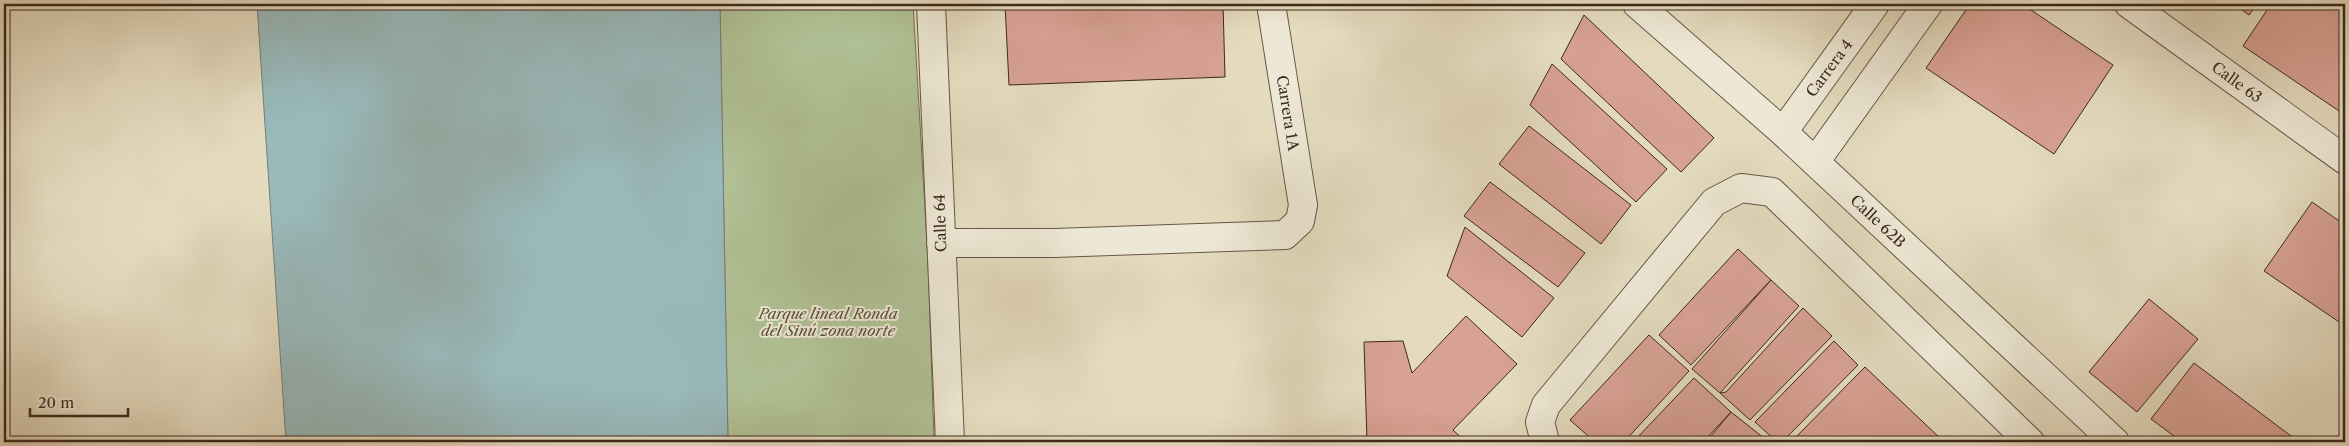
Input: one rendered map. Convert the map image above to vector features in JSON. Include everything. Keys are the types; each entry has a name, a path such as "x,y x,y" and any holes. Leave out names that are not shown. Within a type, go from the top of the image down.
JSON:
{"street":[{"name":"Calle 64","path":"931,4 950,442"},
{"name":"Carrera 1A","path":"940,243 1054,243 1285,235 1300,221 1303,205 1271,4"},
{"name":"Calle 62B","path":"1637,4 1783,132 2115,442"},
{"name":"Carrera 4","path":"1783,132 1875,4"},
{"path":"1815,162 1928,4"},
{"name":"Calle 63","path":"2130,4 2345,160"},
{"path":"1545,442 1540,422 1546,405 1714,202 1741,188 1772,192 2030,442"}],"green space":[{"name":"Parque lineal Ronda del Sinú zona norte","path":"720,4 913,4 928,261 934,442 728,442"}],"water":[{"path":"257,4 720,4 728,442 286,442"}],"building":[{"path":"1005,4 1223,4 1225,77 1009,85"},
{"path":"1970,4 2022,4 2113,65 2054,154 1926,68"},
{"path":"2234,4 2257,4 2249,15"},
{"path":"2271,4 2345,4 2345,115 2243,46"},
{"path":"1584,15 1714,138 1681,172 1561,59"},
{"path":"1552,64 1667,169 1636,202 1530,105"},
{"path":"1529,126 1631,205 1601,244 1499,164"},
{"path":"1490,182 1585,253 1558,287 1464,216"},
{"path":"2312,202 2345,225 2345,326 2264,271"},
{"path":"1465,227 1554,298 1522,337 1447,276"},
{"path":"1738,249 1771,280 1691,365 1659,335"},
{"path":"1771,280 1799,306 1720,393 1692,369"},
{"path":"2149,299 2198,339 2137,412 2089,372"},
{"path":"1803,308 1832,336 1750,420 1720,393 1726,392"},
{"path":"1466,316 1517,364 1453,430 1466,442 1367,442 1364,342 1403,341 1412,373"},
{"path":"1649,335 1689,371 1624,442 1595,442 1570,420"},
{"path":"1834,341 1858,365 1782,442 1777,442 1755,422"},
{"path":"2194,363 2299,442 2182,442 2151,419"},
{"path":"1865,367 1942,440 1939,442 1791,442"},
{"path":"1694,378 1731,412 1703,442 1633,442"},
{"path":"1731,412 1769,442 1706,442"}]}
